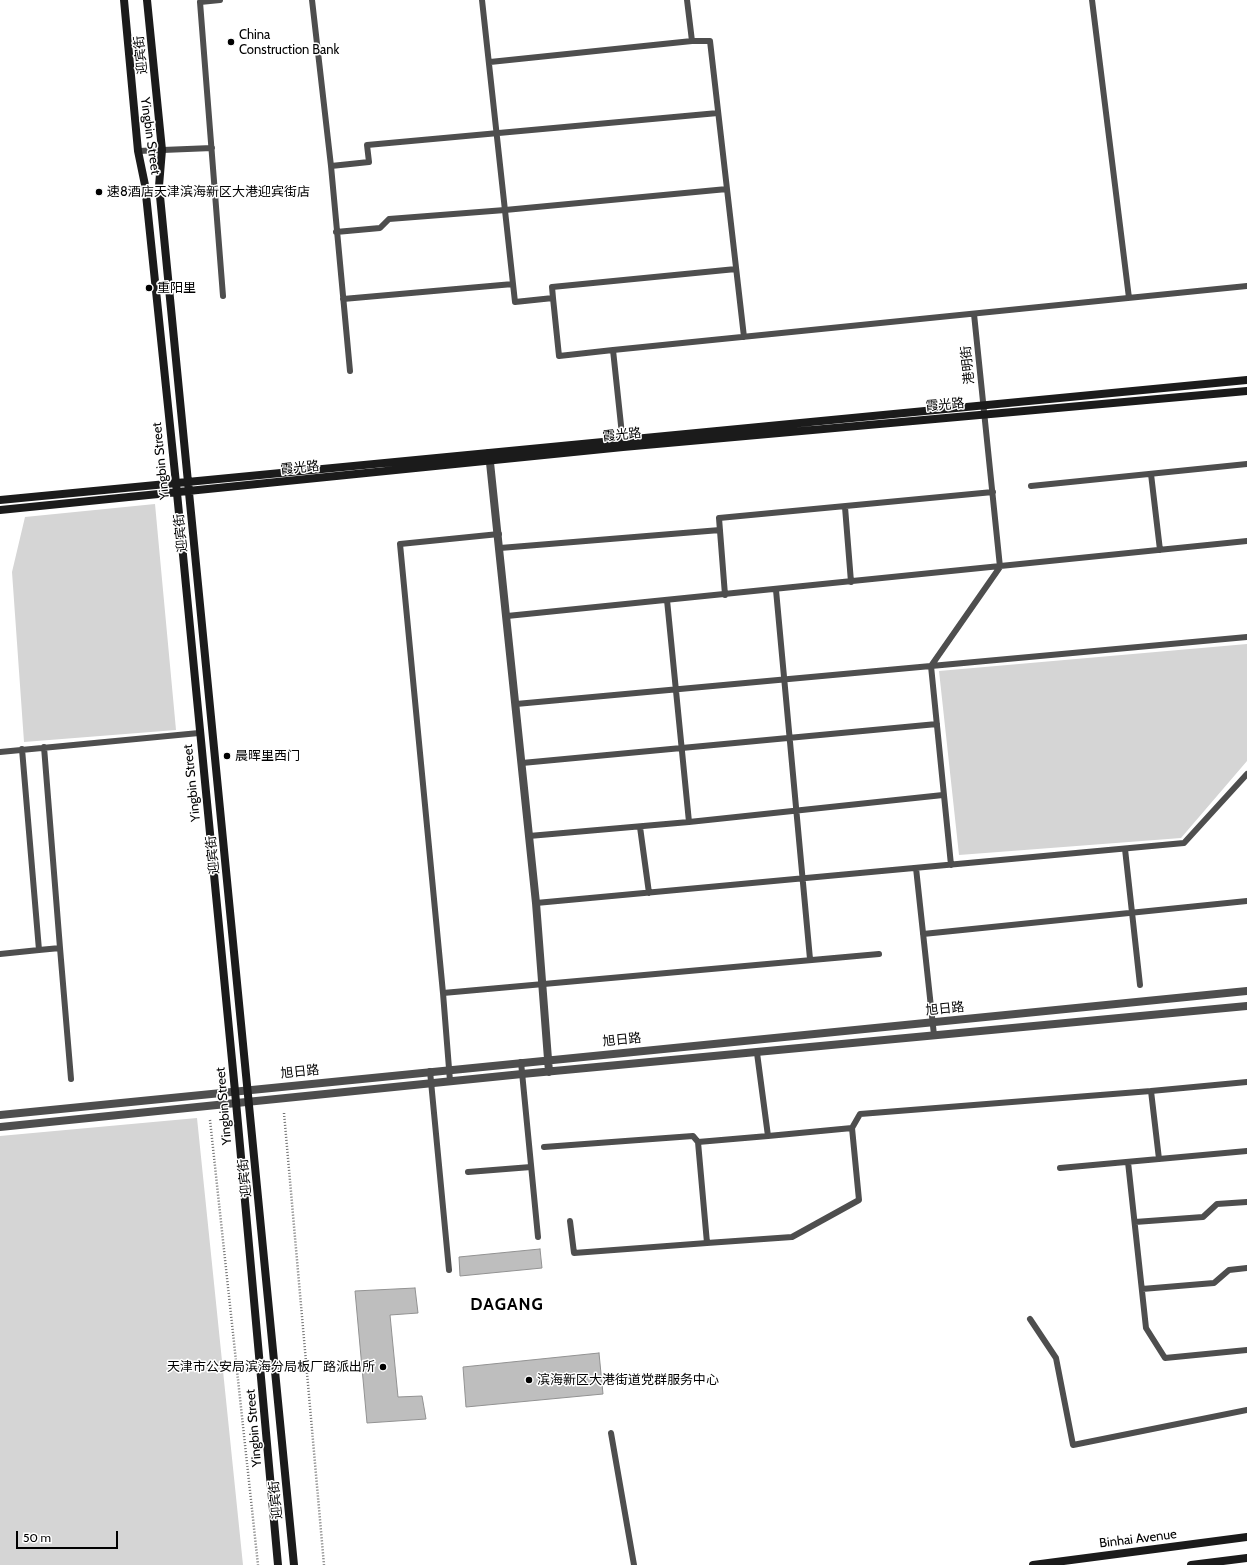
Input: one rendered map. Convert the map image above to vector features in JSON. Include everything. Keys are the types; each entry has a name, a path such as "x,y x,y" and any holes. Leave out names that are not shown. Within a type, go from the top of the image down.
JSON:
{"main road":[{"name":"Yingbin Street","path":"124,0 138,151 145,185 176,482 199,733 235,1091 278,1565"},
{"name":"迎宾街","path":"148,0 162,150 159,186 249,1090 294,1565"},
{"name":"霞光路","path":"0,500 489,452 623,443 984,409 1247,380"},
{"name":"霞光路","path":"984,409 1247,391"},
{"name":"霞光路","path":"0,510 490,461 623,443"},
{"name":"Binhai Avenue","path":"1033,1565 1247,1537"},
{"path":"1191,1565 1247,1558"}],"street":[{"path":"489,452 499,534 536,903 549,1072"},
{"name":"旭日路","path":"0,1115 449,1069 1247,991"},
{"name":"旭日路","path":"0,1127 522,1074 1247,1006"}],"lane":[{"path":"220,0 200,2 223,296"},
{"path":"312,0 331,166 350,371"},
{"path":"482,0 490,62 515,302 553,298"},
{"path":"687,0 692,41"},
{"path":"1092,0 1128,298"},
{"path":"490,62 692,41 710,41 744,337"},
{"path":"331,166 369,162 367,145 718,113"},
{"path":"138,151 212,148"},
{"path":"336,232 380,228 389,219 505,210 727,189"},
{"path":"736,268 552,287 559,356 1247,286"},
{"path":"343,299 513,284"},
{"name":"港明街","path":"974,314 1000,567"},
{"path":"613,350 623,443"},
{"path":"1031,486 1247,464"},
{"path":"1151,474 1160,550"},
{"path":"725,595 719,518 992,492"},
{"path":"845,507 851,582"},
{"path":"500,548 720,530"},
{"path":"450,1081 443,992 400,544 499,534"},
{"path":"507,616 776,590 1247,541"},
{"path":"950,865 931,666 1000,567"},
{"path":"776,590 810,959"},
{"path":"667,600 689,822"},
{"path":"516,704 1247,637"},
{"path":"522,763 937,724"},
{"path":"0,752 199,733"},
{"path":"44,747 71,1079"},
{"path":"22,749 39,950"},
{"path":"536,903 1184,843 1247,774"},
{"path":"529,836 640,827 944,794"},
{"path":"640,827 649,893"},
{"path":"1125,849 1140,985"},
{"path":"916,868 934,1035"},
{"path":"923,934 1247,901"},
{"path":"0,954 60,948"},
{"path":"443,992 879,954"},
{"path":"757,1053 768,1136"},
{"path":"521,1062 538,1237"},
{"path":"430,1071 449,1270"},
{"path":"570,1221 574,1253 792,1237 859,1200 852,1128 860,1114 1247,1082"},
{"path":"1151,1091 1159,1159"},
{"path":"698,1142 852,1128"},
{"path":"544,1147 693,1136 698,1142 707,1244"},
{"path":"1060,1168 1247,1151"},
{"path":"1128,1162 1146,1328 1165,1358 1247,1350"},
{"path":"468,1172 532,1167"},
{"path":"1134,1222 1203,1217 1217,1204 1247,1202"},
{"path":"1142,1289 1214,1283 1229,1270 1247,1268"},
{"path":"1030,1319 1056,1358 1073,1445 1247,1410"},
{"path":"611,1433 634,1565"}],"path":[{"path":"284,1113 324,1565"},
{"path":"210,1120 258,1565"}],"shaded area":[{"path":"155,504 176,730 24,742 12,572 25,517"},
{"path":"1247,644 1247,761 1181,838 959,855 939,671"},
{"path":"197,1118 243,1565 0,1565 0,1136"}],"building":[{"path":"540,1249 542,1268 460,1276 459,1257"},
{"path":"415,1288 418,1313 390,1315 398,1397 422,1396 426,1419 367,1423 355,1291"},
{"name":"滨海新区大港街道党群服务中心","path":"599,1353 603,1394 466,1407 463,1367"}],"place":[{"name":"China Construction Bank","path":"231,42"},
{"name":"速8酒店天津滨海新区大港迎宾街店","path":"99,192"},
{"name":"重阳里","path":"149,288"},
{"name":"晨晖里西门","path":"227,756"},
{"name":"天津市公安局滨海分局板厂路派出所","path":"383,1367"},
{"name":"滨海新区大港街道党群服务中心","path":"529,1380"}],"district":[{"name":"DAGANG","path":"507,1305"}]}
